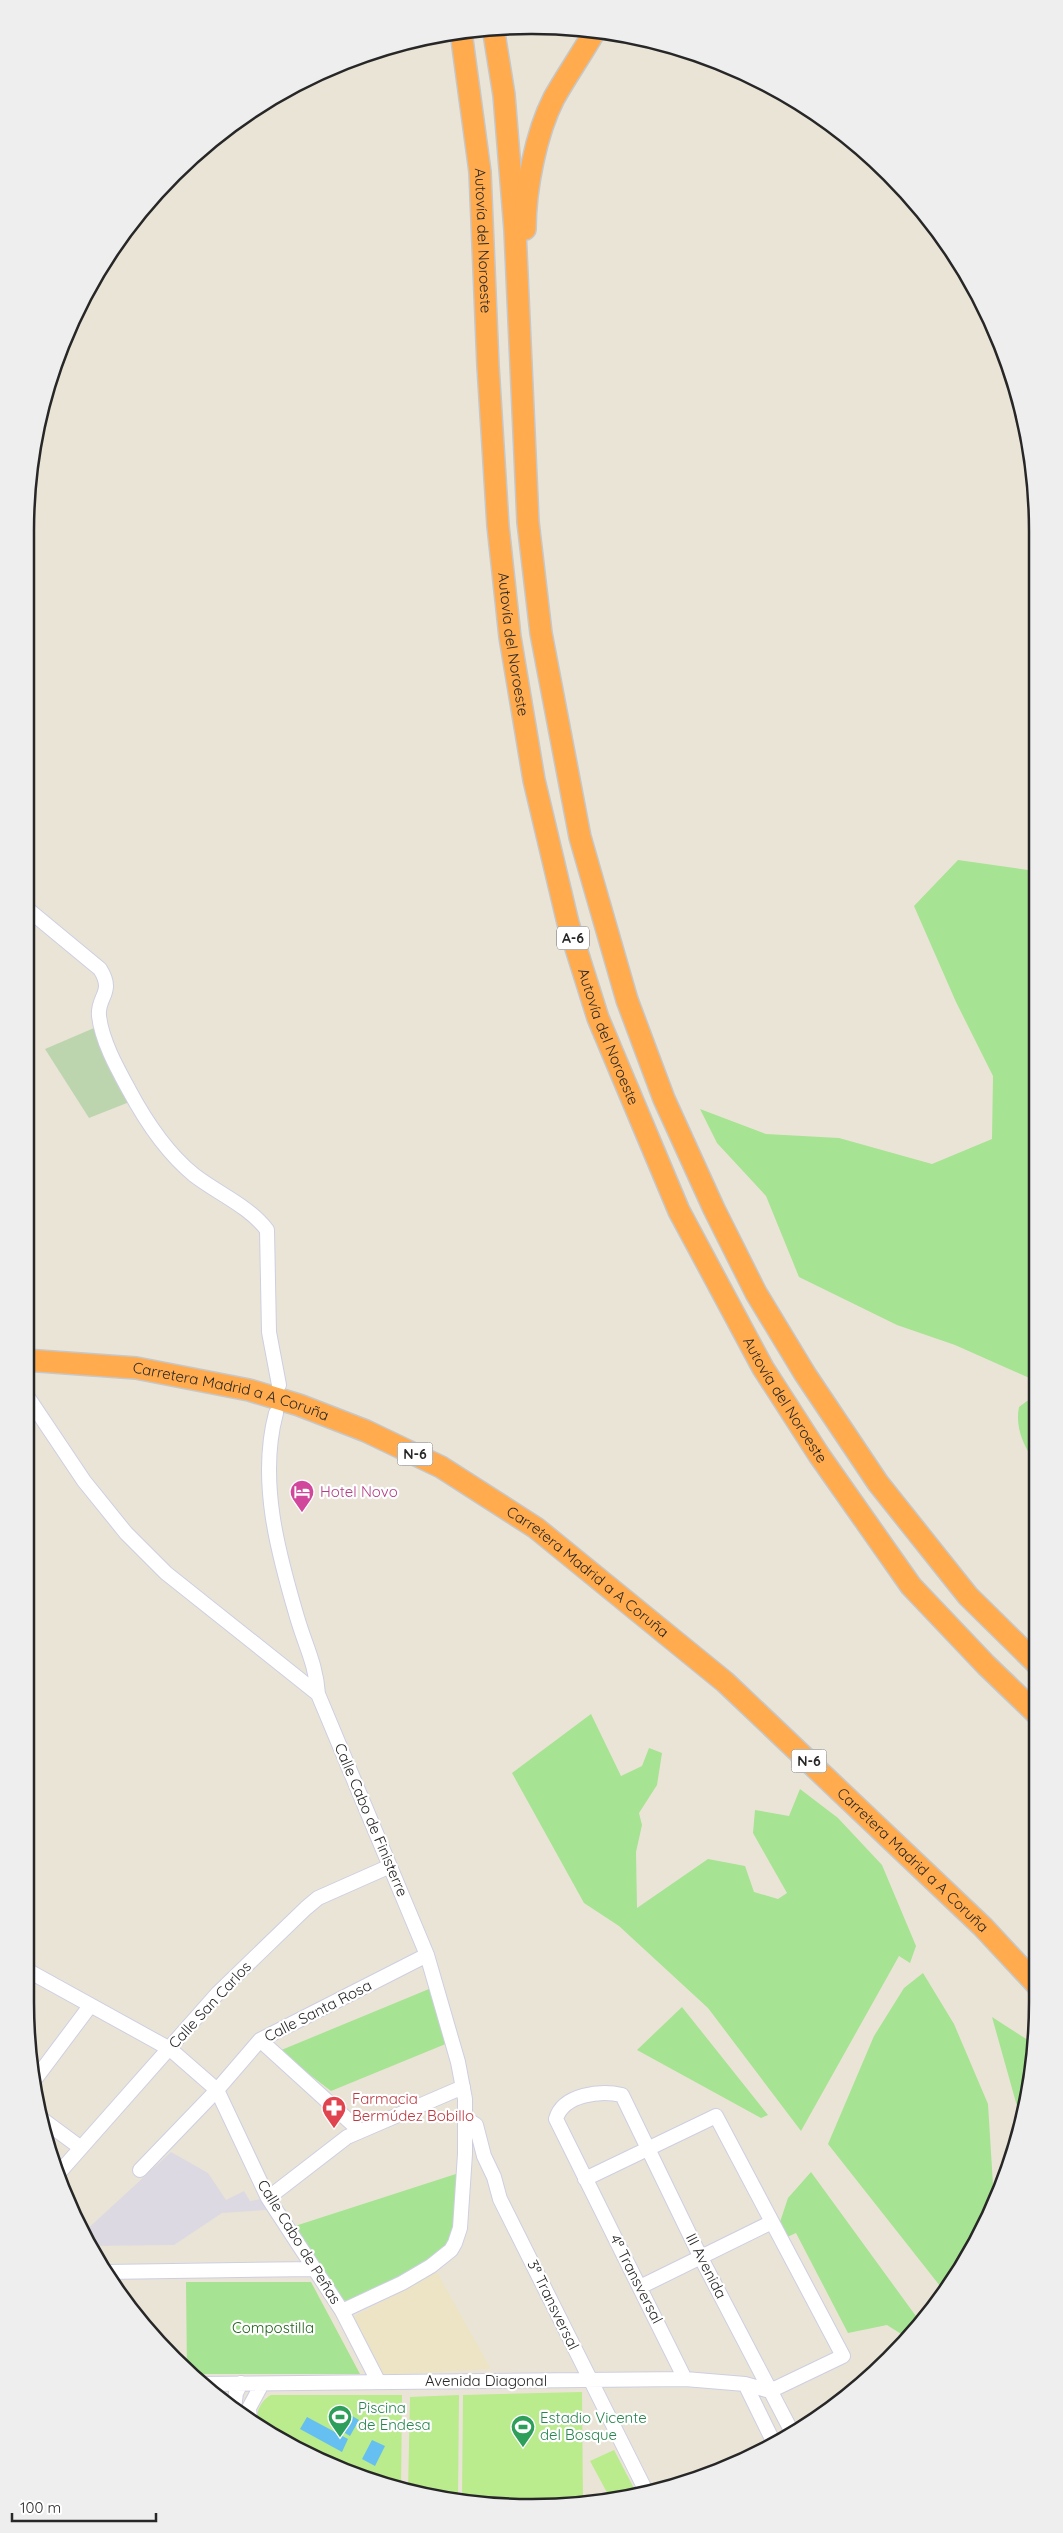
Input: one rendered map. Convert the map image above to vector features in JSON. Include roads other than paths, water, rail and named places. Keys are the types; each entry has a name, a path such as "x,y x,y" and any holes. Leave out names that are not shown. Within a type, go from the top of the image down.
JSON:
{"highway":[{"name":"Autovía del Noroeste","path":"494,35 504,95 515,230 528,522 541,633 580,837 627,1000 664,1099 714,1210 756,1293 805,1374 878,1483 968,1596 1029,1656"},
{"path":"539,606 528,417 525,221 536,152 542,130 554,99 591,38"},
{"name":"Autovía del Noroeste","path":"463,39 480,172 488,366 498,526 510,637 533,770 568,923 598,1018 679,1211 763,1368 819,1455 911,1586 986,1666 1029,1706"},
{"path":"456,40 473,161 488,366"},
{"name":"Carretera Madrid a A Coruña","path":"35,1360 136,1368 249,1390 299,1405 366,1431 441,1467 536,1528 725,1682 983,1927 1029,1976"}],"street":[{"path":"34,914 100,969 105,978 106,986 99,1013 111,1053 155,1132 192,1173 256,1218 267,1230 269,1332 279,1385"},
{"path":"34,1406 84,1481 126,1533 166,1573 318,1694"},
{"name":"Calle Cabo de Finisterre","path":"276,1413 271,1448 272,1513 281,1563 316,1671 318,1694 388,1867 427,1955 458,2062 463,2087 465,2118 460,2228 455,2243 442,2259 402,2283 342,2310"},
{"name":"Calle San Carlos","path":"63,2168 218,1993 318,1898 388,1867"},
{"name":"Calle Santa Rosa","path":"140,2170 217,2090 260,2040 427,1955"},
{"name":"Calle Cabo de Peñas","path":"34,1974 170,2049 217,2090 268,2198 342,2310 378,2381"},
{"path":"39,2074 90,2006"},
{"path":"260,2040 359,2130"},
{"path":"268,2198 347,2137 359,2130 463,2087"},
{"name":"4ª Transversal","path":"622,2096 608,2092 597,2092 573,2100 559,2110 556,2119 685,2379"},
{"name":"III Avenida","path":"622,2096 701,2258 789,2427"},
{"path":"585,2179 716,2116 843,2356 770,2391"},
{"name":"3ª Transversal","path":"465,2118 476,2125 484,2156 494,2177 500,2199 589,2381 644,2486"},
{"path":"50,2125 80,2148"},
{"path":"640,2287 772,2222"},
{"path":"114,2272 315,2270"},
{"name":"Avenida Diagonal","path":"213,2384 685,2379 745,2384 770,2391"},
{"path":"235,2401 236,2393 241,2383"},
{"path":"250,2411 262,2384"},
{"path":"745,2384 771,2438"}],"water":[{"path":"347,2413 359,2420 350,2436 338,2429"},
{"path":"307,2417 348,2439 342,2452 300,2429"},
{"path":"372,2440 385,2446 375,2466 362,2459"}],"place":[{"name":"Hotel Novo","path":"302,1513"},
{"name":"Farmacia Bermúdez Bobillo","path":"334,2129"},
{"name":"Piscina de Endesa","path":"340,2438"},
{"name":"Estadio Vicente del Bosque","path":"523,2448"}],"park label":[{"name":"Compostilla","path":"273,2328"}]}
